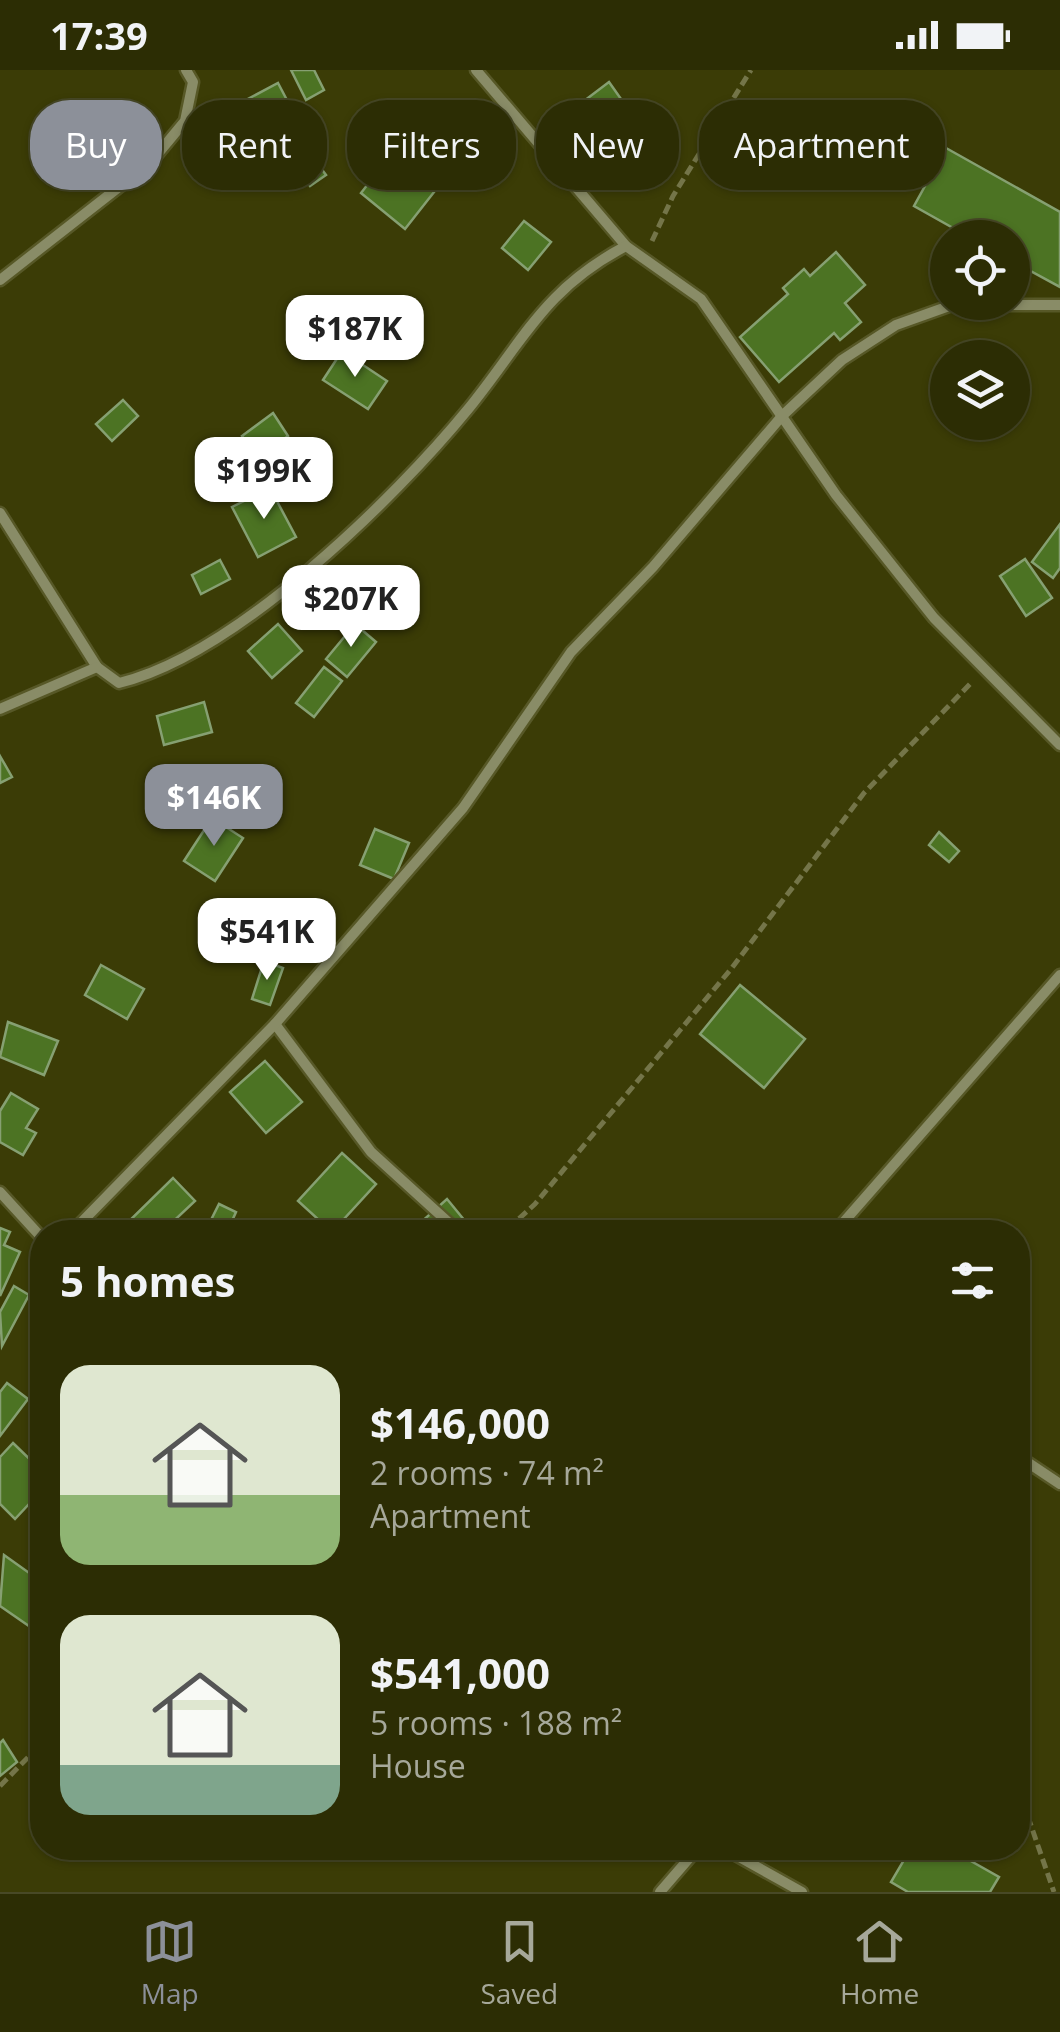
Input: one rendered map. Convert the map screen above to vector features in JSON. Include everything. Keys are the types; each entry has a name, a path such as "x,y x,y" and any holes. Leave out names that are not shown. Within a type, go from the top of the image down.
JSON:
{"street":[{"path":"0,280 152,162 184,120 193,82 186,70"},
{"path":"476,70 626,246 700,299 836,495 934,618 1060,745"},
{"path":"0,513 97,667 118,683 150,675 216,636 301,576 390,498 436,448 546,303 588,266 626,246"},
{"path":"84,1220 275,1024 464,808 571,652 654,567 782,416 842,360 896,326 952,305 1060,306"},
{"path":"0,709 97,667"},
{"path":"846,1220 1060,975"},
{"path":"275,1024 371,1152 446,1220"},
{"path":"0,1192 30,1225"},
{"path":"1030,1464 1060,1484"},
{"path":"660,1892 688,1860"},
{"path":"745,1860 802,1892"}],"path":[{"path":"645,257 673,196 752,70"},
{"path":"518,1220 731,969 864,793 985,670"},
{"path":"0,1786 30,1755"},
{"path":"1030,1823 1054,1892"}],"building":[{"path":"291,70 314,70 324,90 306,100"},
{"path":"609,82 621,99 620,100 585,100"},
{"path":"278,83 287,100 246,100"},
{"path":"945,150 1060,212 1060,287 1030,271 1030,220 939,220 914,206 923,190 945,190"},
{"path":"363,190 436,190 405,229 361,193"},
{"path":"524,221 551,242 528,270 502,248"},
{"path":"836,252 865,285 845,303 861,322 840,340 834,333 779,382 740,337 788,294 783,288 804,269 810,276"},
{"path":"342,351 387,381 368,409 323,380"},
{"path":"123,400 138,416 112,441 96,424"},
{"path":"273,413 288,436 258,458 242,436"},
{"path":"270,488 296,537 258,557 232,507"},
{"path":"1060,524 1060,568 1053,578 1032,562"},
{"path":"1025,559 1052,598 1026,616 1000,576"},
{"path":"220,560 230,579 201,594 192,575"},
{"path":"278,624 302,651 272,678 248,651"},
{"path":"355,624 376,642 347,677 326,659"},
{"path":"324,667 342,681 314,717 296,703"},
{"path":"204,702 212,732 164,745 157,716"},
{"path":"0,756 12,777 0,783"},
{"path":"212,818 243,838 215,881 184,861"},
{"path":"375,829 409,843 394,879 360,865"},
{"path":"939,832 959,851 949,862 929,845"},
{"path":"264,961 283,968 270,1005 252,999"},
{"path":"101,965 144,989 127,1019 85,995"},
{"path":"740,985 805,1039 764,1088 700,1034"},
{"path":"8,1022 58,1041 44,1075 0,1057"},
{"path":"265,1061 302,1102 266,1133 230,1092"},
{"path":"11,1093 38,1109 26,1128 36,1133 23,1155 0,1142 0,1111"},
{"path":"342,1153 376,1184 343,1220 319,1220 298,1201"},
{"path":"173,1178 195,1201 175,1220 130,1220"},
{"path":"447,1199 464,1220 423,1220"},
{"path":"219,1204 236,1212 232,1220 211,1220"},
{"path":"0,1228 10,1232 4,1245 20,1252 0,1296"},
{"path":"14,1286 29,1295 2,1346 0,1312"},
{"path":"7,1383 28,1399 0,1436 0,1392"},
{"path":"13,1443 30,1459 30,1503 15,1519 0,1504 0,1457"},
{"path":"4,1555 30,1574 30,1627 0,1606"},
{"path":"3,1740 17,1762 0,1776 0,1743"},
{"path":"904,1860 969,1860 999,1877 990,1892 908,1892 891,1882"}]}
